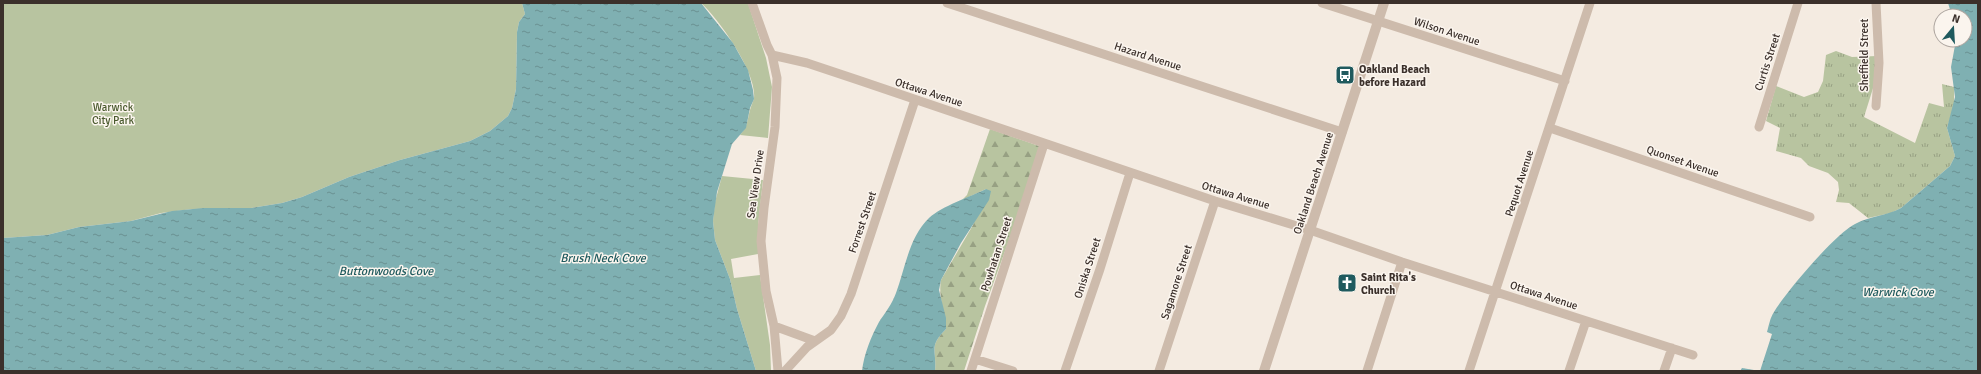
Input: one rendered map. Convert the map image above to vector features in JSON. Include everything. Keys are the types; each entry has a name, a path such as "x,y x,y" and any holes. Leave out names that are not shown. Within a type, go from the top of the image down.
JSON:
{"street":[{"name":"Sea View Drive","path":"752,3 767,46 772,55 777,78 777,112 761,241 766,291 774,326 778,371"},
{"name":"Hazard Avenue","path":"947,3 1342,132"},
{"name":"Wilson Avenue","path":"1322,3 1565,81"},
{"name":"Oakland Beach Avenue","path":"1264,371 1384,3"},
{"name":"Pequot Avenue","path":"1469,371 1590,3"},
{"name":"Curtis Street","path":"1759,127 1798,3"},
{"name":"Sheffield Street","path":"1876,3 1879,63 1876,106"},
{"name":"Ottawa Avenue","path":"772,55 807,63 1130,173 1693,355"},
{"name":"Forrest Street","path":"785,371 798,356 831,330 841,316 915,100"},
{"name":"Quonset Avenue","path":"1550,128 1810,217"},
{"name":"Powhatan Street","path":"971,371 1044,144"},
{"name":"Oniska Street","path":"1065,371 1100,269 1130,173"},
{"name":"Sagamore Street","path":"1159,371 1215,201"},
{"path":"1367,371 1402,262"},
{"path":"1569,371 1586,321"},
{"path":"774,326 816,341"},
{"path":"1664,371 1672,348"},
{"path":"976,359 1013,371"}],"green space":[{"name":"Warwick City Park","path":"3,3 522,3 525,14 519,22 517,32 516,89 512,108 508,116 490,131 470,141 400,160 349,177 302,197 282,203 251,208 192,209 161,213 131,221 79,227 47,235 3,238"},
{"path":"701,3 748,3 766,58 772,87 768,138 740,135 746,126 750,108 754,100 750,75 726,33"},
{"path":"1836,51 1852,57 1877,56 1879,69 1864,117 1915,143 1929,103 1944,107 1942,84 1954,87 1954,106 1947,128 1955,156 1950,166 1901,208 1891,213 1868,218 1849,203 1836,202 1839,190 1838,182 1828,173 1809,166 1801,158 1776,151 1780,128 1766,121 1776,86 1804,97 1818,92 1823,81 1826,55"},
{"path":"990,129 1042,147 1042,150 985,306 964,371 935,371 935,344 940,335 946,329 940,292 941,280 973,225 986,189 962,200 967,195"},
{"path":"722,176 763,180 758,226 758,254 731,259 734,278 760,275 770,345 771,371 756,371 737,309 730,279 715,240 713,221 715,202"}],"water":[{"path":"522,3 701,3 733,43 748,70 754,99 750,108 746,128 732,144 717,192 713,221 715,240 730,279 737,309 756,371 3,371 3,238 47,235 79,227 131,221 172,211 203,208 251,208 282,203 302,197 349,177 400,160 470,141 490,131 508,116 512,108 516,89 517,32 519,22 525,14"},
{"name":"Warwick Cove","path":"1948,3 1978,3 1978,371 1760,371 1772,334 1767,332 1773,314 1789,291 1824,251 1846,230 1855,224 1901,208 1950,166 1955,156 1947,128 1955,97 1951,67 1955,48 1973,48 1973,8 1950,8"},
{"path":"986,189 991,191 989,200 961,243 941,280 939,290 946,318 946,329 940,335 935,344 935,371 862,371 866,352 879,322 894,297 908,254 922,226 929,218 941,210"},
{"path":"1742,368 1760,371 1740,371"}],"place":[{"name":"Oakland Beach before Hazard","path":"1345,75"},
{"name":"Saint Rita's Church","path":"1347,283"}],"water label":[{"name":"Brush Neck Cove","path":"603,258"},
{"name":"Buttonwoods Cove","path":"386,271"}]}
